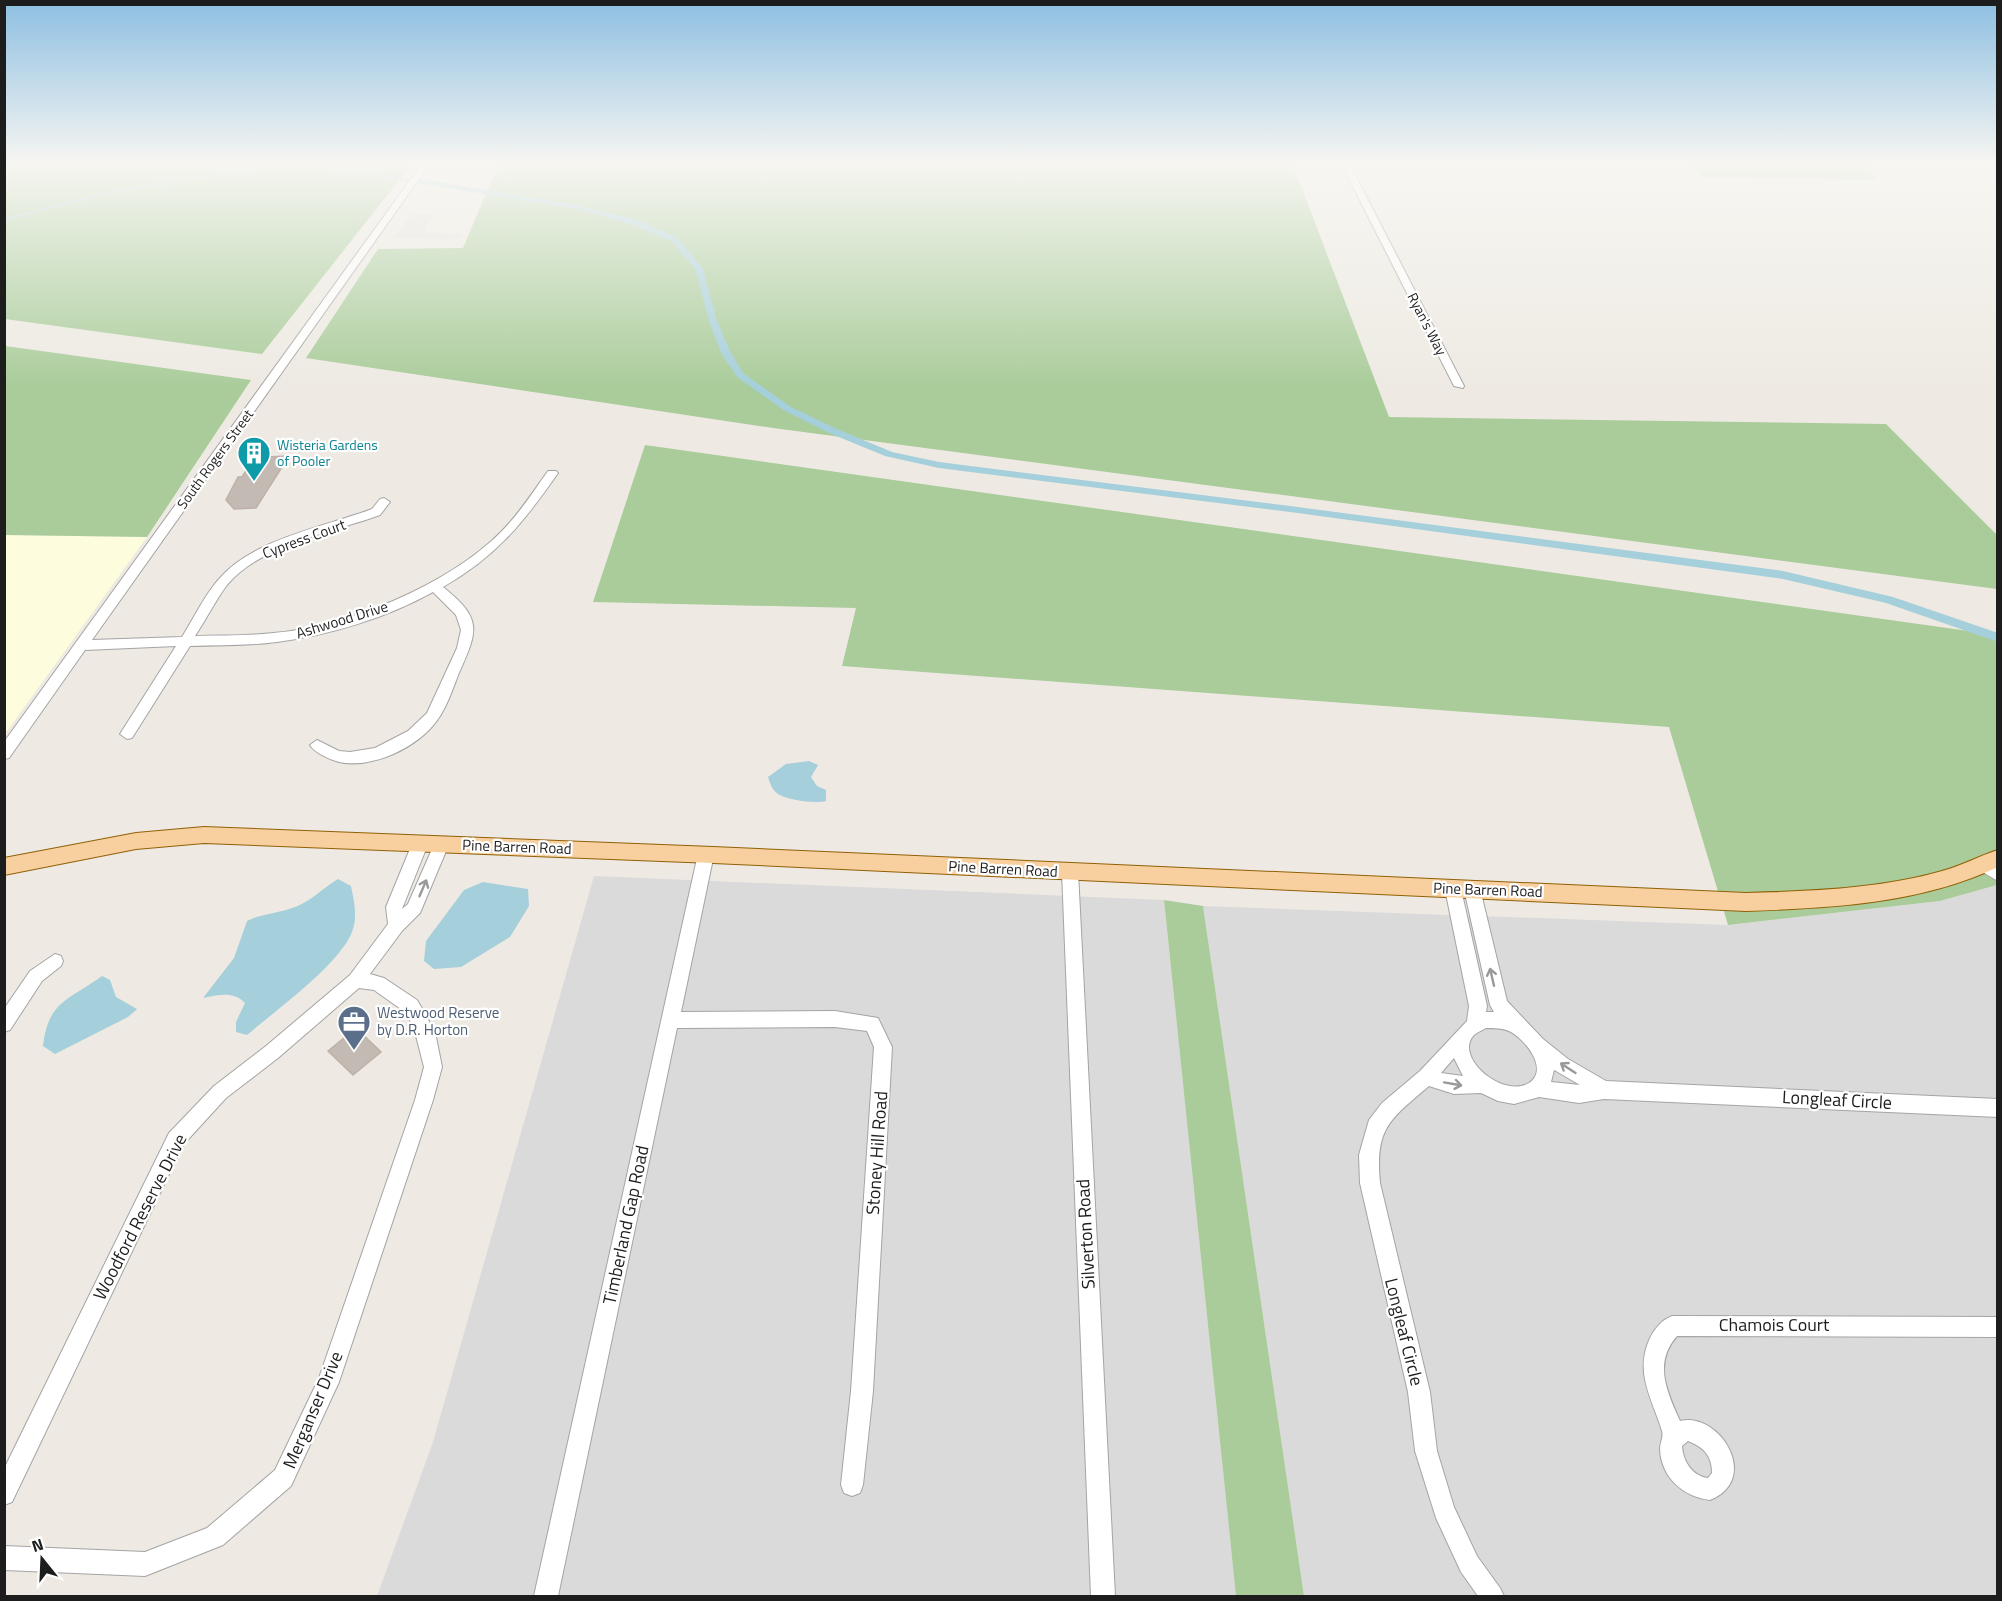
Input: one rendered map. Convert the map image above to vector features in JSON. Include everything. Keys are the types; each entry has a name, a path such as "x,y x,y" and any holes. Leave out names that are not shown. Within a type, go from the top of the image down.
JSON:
{"main road":[{"name":"Pine Barren Road","path":"4,867 136,841 204,835 706,855 1746,902 1846,897 1934,882 1993,866"}],"street":[{"name":"South Rogers Street","path":"4,754 371,240"},
{"name":"Ryan's Way","path":"1384,240 1459,386"},
{"name":"Ashwood Drive","path":"81,645 252,640 303,633 366,615 434,586 476,560 501,540 524,514 552,473"},
{"name":"Cypress Court","path":"128,734 223,582 236,568 262,552 376,512 384,502"},
{"path":"317,745 336,756 366,755 383,751 411,737 434,715 467,639 467,625 462,614 454,603 434,586"},
{"path":"396,926 394,907 420,844"},
{"name":"Woodford Reserve Drive","path":"4,1494 176,1139 220,1092 272,1052 356,980 396,926 414,908 441,844"},
{"name":"Timberland Gap Road","path":"546,1596 706,855"},
{"name":"Silverton Road","path":"1070,872 1103,1596"},
{"name":"Longleaf Circle","path":"1462,889 1499,1005 1518,1027 1562,1065 1604,1090"},
{"name":"Longleaf Circle","path":"1462,889 1478,1006 1461,1048 1463,1061 1482,1084 1507,1095 1519,1095 1536,1088 1581,1094 1593,1094 1604,1090 1998,1108"},
{"path":"4,1024 36,976 55,961"},
{"name":"Merganser Drive","path":"4,1558 145,1564 215,1537 283,1478 328,1382 429,1086 433,1067 428,1037 411,1006 378,983 356,980"},
{"name":"Stoney Hill Road","path":"670,1020 836,1019 872,1024 883,1047 862,1391 852,1485"},
{"name":"Longleaf Circle","path":"1492,1596 1469,1564 1444,1510 1426,1451 1419,1392 1370,1183 1368,1155 1376,1126 1388,1109 1426,1077 1469,1030 1495,1020 1518,1027"},
{"name":"Longleaf Circle","path":"1535,1041 1543,1054 1546,1067 1543,1078 1536,1088"},
{"name":"Longleaf Circle","path":"1426,1077 1454,1085 1482,1084"},
{"name":"Chamois Court","path":"1675,1436 1652,1377 1652,1351 1672,1326 1998,1327"}],"shaded area":[{"path":"5,535 147,537 5,734"},
{"path":"594,876 1164,900 1236,1596 377,1596 433,1442"},
{"path":"1997,885 1997,1596 1304,1596 1203,906 1728,925 1940,901"}],"green space":[{"path":"5,240 352,240 262,354 5,319"},
{"path":"466,240 1321,240 1389,417 1886,424 1997,535 1997,589 773,428 306,358 378,249 463,248"},
{"path":"5,346 251,380 147,537 5,535"},
{"path":"645,445 1997,635 1997,885 1940,901 1728,925 1669,727 842,666 856,608 593,602"},
{"path":"1164,900 1203,906 1304,1596 1236,1596"}],"water":[{"path":"809,761 818,765 811,777 817,786 826,790 826,801 795,800 778,794 771,786 768,777 786,764"},
{"path":"338,879 351,886 355,909 354,926 345,945 306,987 247,1035 236,1032 236,1022 245,1003 231,995 203,998 234,958 247,921 296,907"},
{"path":"483,882 528,889 529,906 510,937 461,967 434,969 424,961 426,941 464,890"},
{"path":"102,976 110,980 116,997 137,1009 128,1017 55,1054 43,1046 50,1019 55,1010"}],"building":[{"name":"Wisteria Gardens of Pooler","path":"289,456 256,508 234,509 226,500 238,477 242,477 250,464 264,457"},
{"name":"Westwood Reserve by D.R. Horton","path":"356,1028 381,1052 353,1075 328,1051"}],"waterway":[{"path":"674,240 699,269 713,321 726,353 740,375 788,409 889,454 939,465 1783,575 1889,600 1998,638"}],"place":[{"name":"Wisteria Gardens of Pooler","path":"254,482"},
{"name":"Westwood Reserve by D.R. Horton","path":"354,1051"}]}
